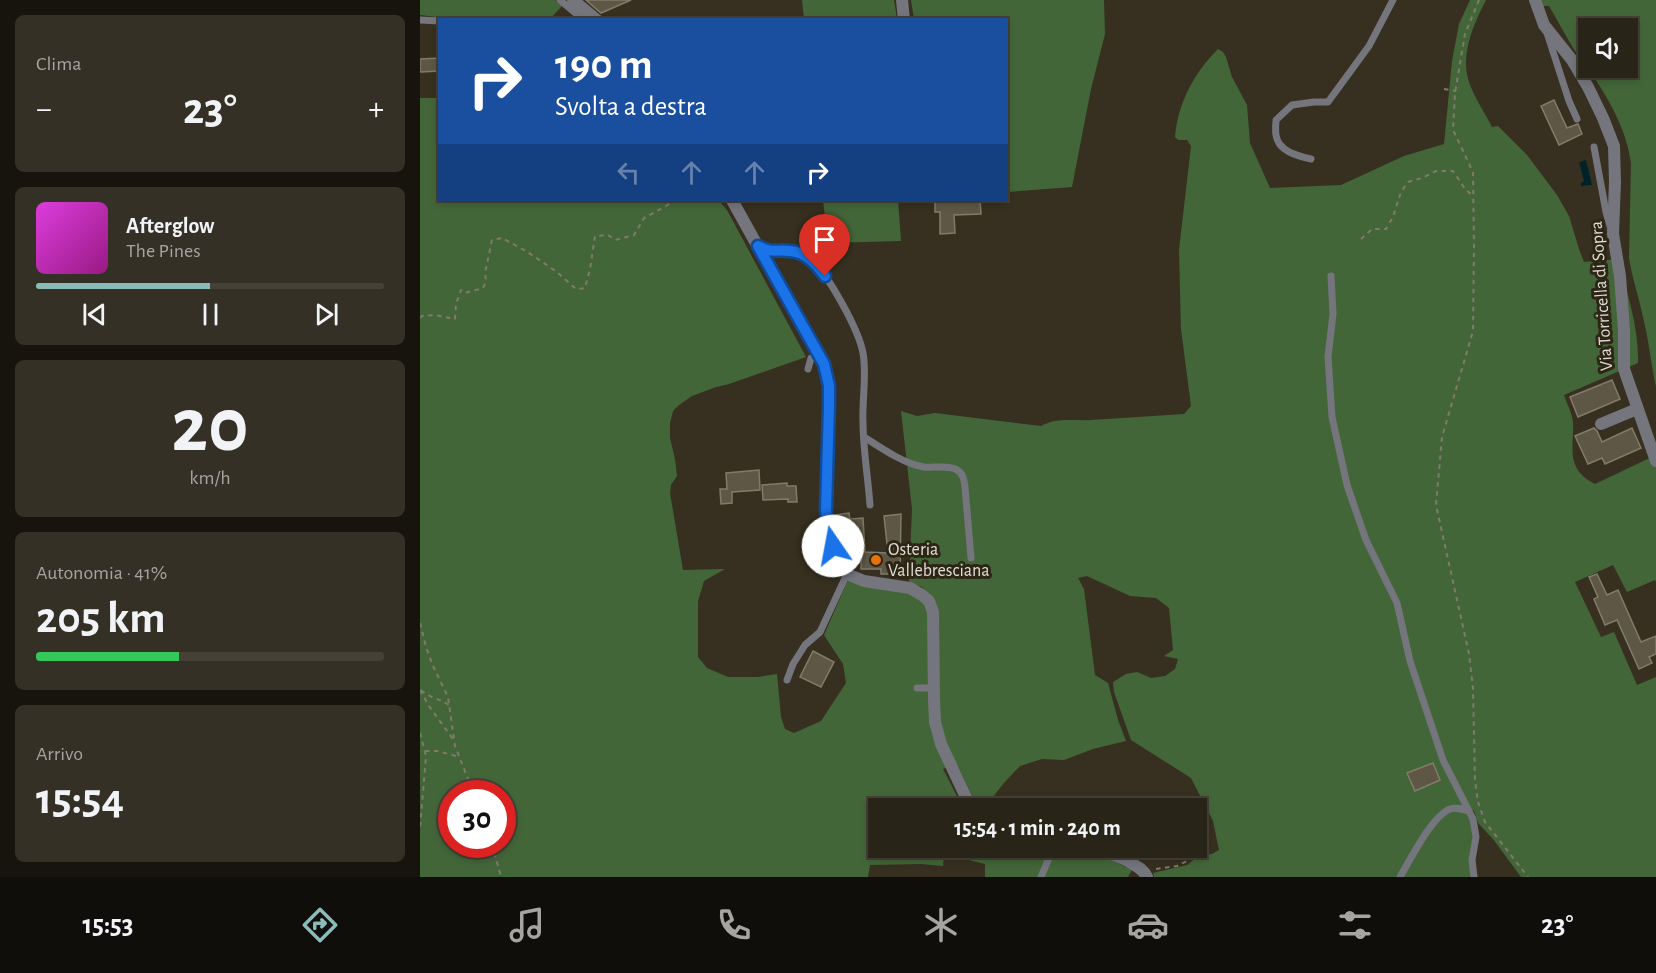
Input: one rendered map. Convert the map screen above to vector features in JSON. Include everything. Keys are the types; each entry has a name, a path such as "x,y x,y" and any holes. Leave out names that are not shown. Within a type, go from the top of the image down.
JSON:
{"street":[{"path":"573,0 595,18"},
{"path":"902,0 904,18"},
{"name":"Via Torricella di Sopra","path":"1535,0 1544,25 1572,60 1588,87 1604,118 1614,146 1616,182 1613,234 1620,276 1624,369 1656,461"},
{"path":"733,201 824,364 829,386 826,510 828,531 838,560 847,574 864,581 910,588 929,601 933,612 935,722 941,744 966,798"},
{"path":"1601,424 1637,409"},
{"path":"1119,858 1131,863 1145,874"}],"lane":[{"path":"560,0 579,15"},
{"path":"1311,159 1294,155 1281,147 1275,136 1276,120 1292,105 1329,102 1369,46 1393,0"},
{"path":"420,20 438,21"},
{"path":"1544,25 1577,119"},
{"path":"1594,147 1606,212 1613,234"},
{"path":"758,246 769,252 789,250 815,263 836,293 855,330 863,353 864,436 870,505"},
{"path":"1331,276 1333,314 1328,357 1332,417 1347,485 1366,540 1397,603 1410,661 1443,760 1473,819 1476,837 1473,860 1474,877"},
{"path":"808,369 811,358"},
{"path":"864,436 885,450 922,467 956,469 960,472 965,487 971,558"},
{"path":"787,680 793,664 806,645 820,633 847,574"},
{"path":"917,688 934,688"},
{"path":"1400,877 1441,815 1454,808 1468,812"},
{"path":"1041,877 1049,858"}],"path":[{"path":"1479,0 1465,34 1452,130 1473,172 1473,331 1442,437 1436,505 1469,654 1473,688 1475,781 1478,802 1485,822 1528,877"},
{"path":"1444,89 1456,91"},
{"path":"1361,239 1372,229 1386,229 1393,217 1401,192 1408,182 1436,171 1453,171 1465,189 1474,196"},
{"path":"420,318 435,315 454,319 461,290 465,293 483,288 492,240 502,238 519,246 557,272 576,289 585,288 592,262 595,236 608,235 615,240 634,235 644,218 676,201"},
{"path":"420,623 433,666 448,697 455,743 469,780"},
{"path":"420,689 429,697 441,699 450,705"},
{"path":"420,689 455,743"},
{"path":"420,733 425,751 420,828"},
{"path":"425,751 437,751 460,757"},
{"path":"496,858 501,877"},
{"path":"1145,874 1177,866 1193,858"}],"green space":[{"path":"420,0 555,0 562,6 551,18 445,18 420,15"},
{"path":"802,0 894,0 897,18 804,18"},
{"path":"911,0 1104,0 1105,34 1091,89 1072,187 1008,192 1008,18 914,18"},
{"path":"1470,0 1486,0 1472,30 1467,52 1467,74 1472,91 1492,127 1498,126 1527,155 1557,195 1569,216 1584,262 1618,259 1632,310 1637,337 1638,363 1564,395 1573,422 1572,450 1575,465 1585,478 1595,484 1656,455 1656,582 1655,580 1627,592 1613,565 1575,582 1601,637 1614,632 1637,685 1656,677 1656,877 1521,877 1478,823 1474,811 1470,810 1474,835 1472,877 1154,877 1153,873 1187,865 1196,858 1207,858 1207,854 1219,850 1213,821 1207,809 1207,798 1201,798 1191,778 1131,740 1114,692 1113,682 1126,674 1137,672 1151,678 1165,676 1175,669 1178,659 1164,656 1173,650 1169,608 1156,598 1130,596 1087,576 1078,578 1084,589 1095,675 1108,683 1126,741 1093,749 1064,760 1042,759 1020,766 992,798 973,798 957,764 943,769 958,798 868,798 868,858 944,858 943,866 870,865 868,877 420,877 420,98 438,98 438,201 721,201 727,210 806,357 692,396 673,411 670,438 677,476 671,485 670,493 683,570 725,569 704,581 698,601 698,657 707,668 728,677 758,677 777,674 781,717 785,729 794,733 821,721 846,683 843,664 824,635 849,578 931,596 922,587 909,582 912,509 901,411 917,416 935,413 1041,426 1059,420 1184,414 1191,406 1181,329 1179,250 1191,146 1187,140 1178,140 1175,137 1180,112 1189,89 1209,58 1218,49 1226,57 1232,77 1247,105 1250,143 1270,188 1341,185 1404,156 1444,144 1452,61 1459,24"},
{"path":"1539,0 1656,0 1656,387 1629,258 1631,163 1629,151 1612,107 1594,78 1638,78 1638,18 1578,18 1578,56 1549,6 1542,6"},
{"path":"823,201 898,201 901,241 828,243"},
{"path":"960,858 1107,858 1132,870 1128,877 985,877 985,864"}],"water":[{"path":"1586,160 1592,185 1581,186 1584,181 1579,162"}],"building":[{"path":"586,0 631,0 601,13"},
{"path":"438,58 438,71 420,72 420,59"},
{"path":"1554,100 1567,128 1578,124 1582,134 1559,145 1541,106"},
{"path":"935,201 980,201 981,214 954,215 955,233 940,234 940,212 935,212"},
{"path":"1612,380 1620,399 1578,417 1570,397"},
{"path":"1594,428 1602,442 1632,428 1641,448 1605,464 1602,458 1588,464 1575,436"},
{"path":"759,470 760,490 732,492 732,503 721,504 720,489 727,489 726,473"},
{"path":"787,483 787,486 796,486 797,502 788,502 788,499 763,500 762,485"},
{"path":"849,513 850,519 863,518 865,552 888,553 884,516 901,514 900,574 881,574 881,569 861,569 861,554 845,555 836,529 835,515"},
{"path":"1597,574 1607,595 1618,590 1641,642 1656,636 1656,654 1649,657 1652,663 1639,669 1617,620 1605,625 1594,599 1598,597 1589,577"},
{"path":"813,651 834,662 821,687 800,677"},
{"path":"1433,763 1440,780 1415,791 1407,773"}],"place":[{"name":"Osteria Vallebresciana","path":"876,560"}],"route":[{"path":"825,276 815,263 799,253 789,250 769,252 758,246 824,364 829,386 826,510 828,531 833,546"}]}
